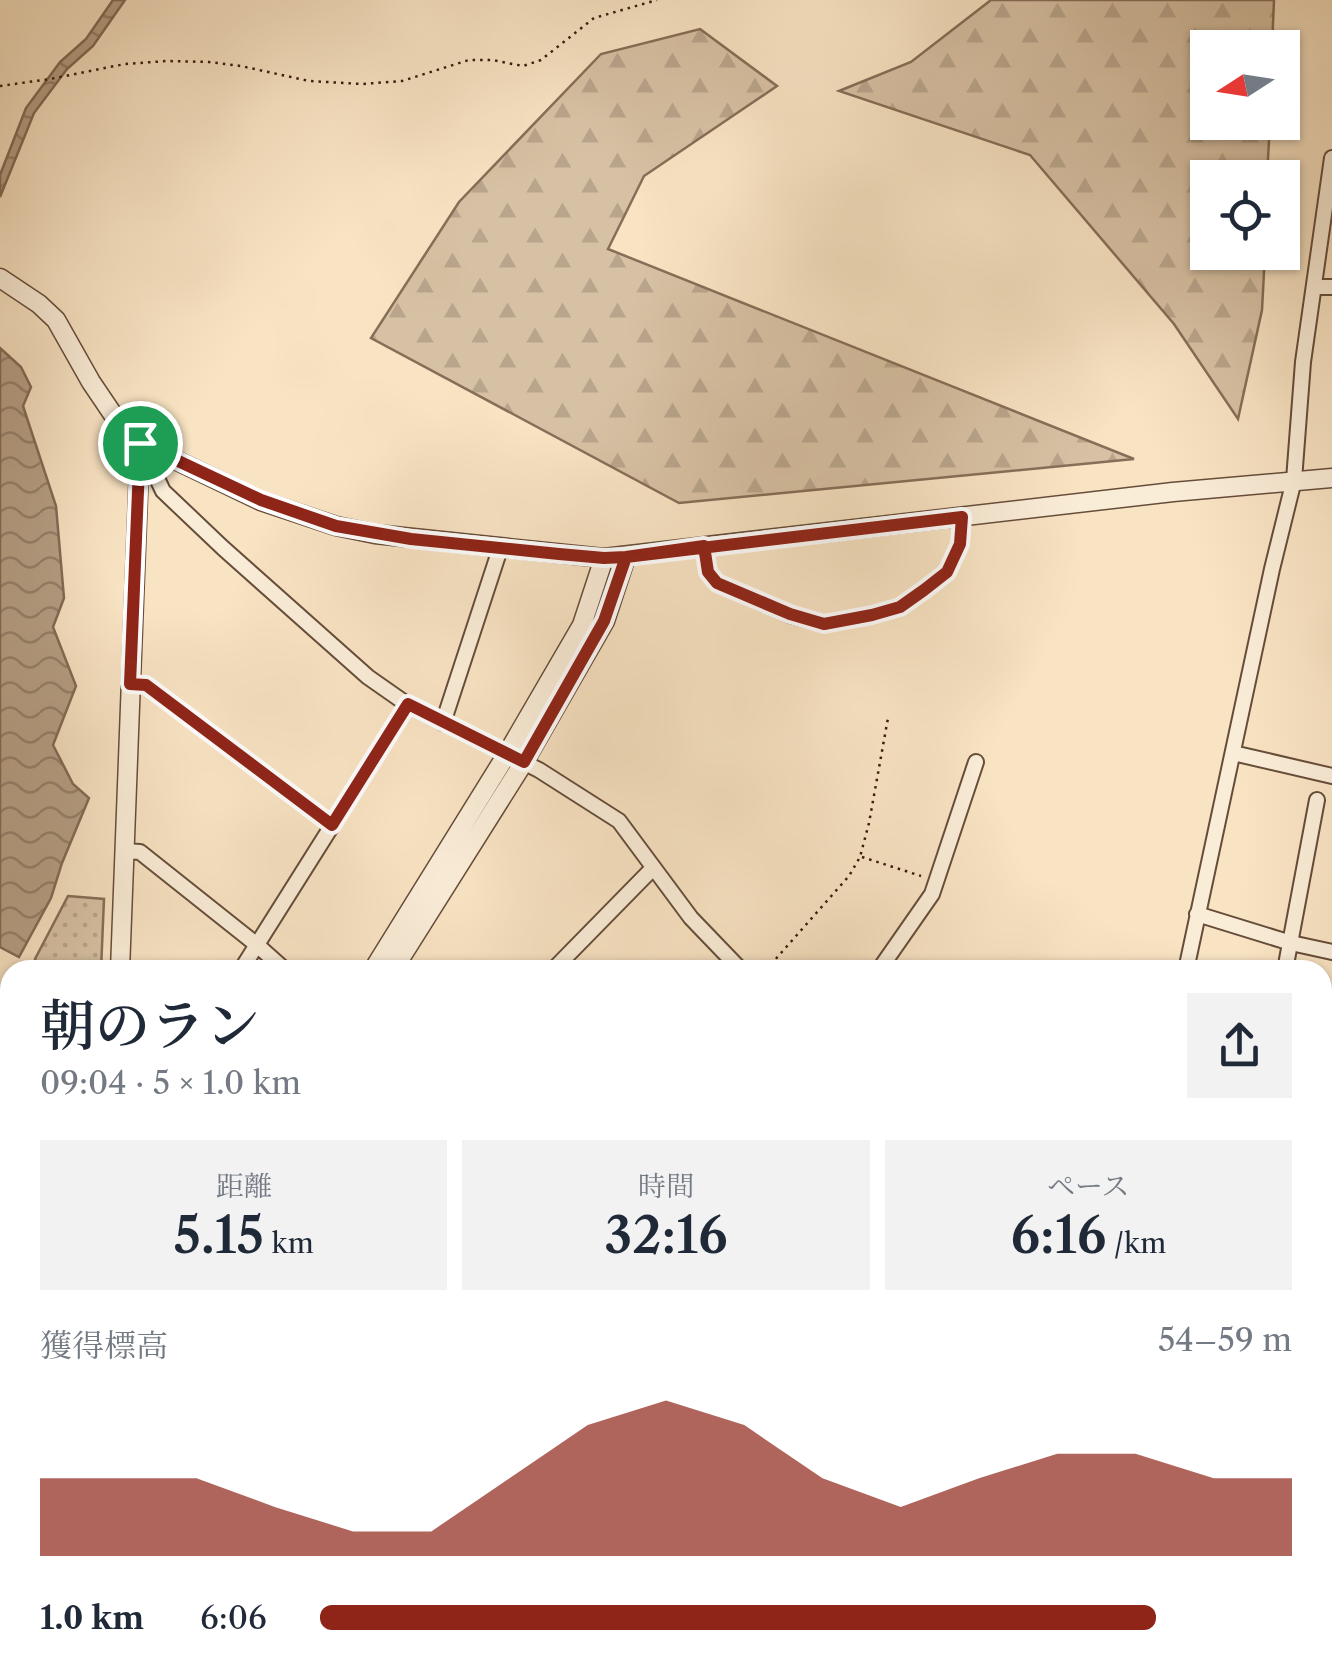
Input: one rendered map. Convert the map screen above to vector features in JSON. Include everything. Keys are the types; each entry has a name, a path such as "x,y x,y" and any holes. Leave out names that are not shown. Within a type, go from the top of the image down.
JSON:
{"street":[{"path":"1188,960 1294,480 1304,362 1332,158"},
{"path":"0,278 56,320 116,419 140,443 163,491 223,548 368,677 408,704 515,758 619,821 691,918 731,960"},
{"path":"1315,287 1332,286"},
{"path":"140,443 261,500 336,526 500,549 604,558 1332,478"},
{"path":"120,960 140,443"},
{"path":"704,546 708,572 717,583 824,624 900,607 924,590 947,572 960,544 962,517"},
{"path":"443,723 500,549"},
{"path":"380,960 604,621 626,557"},
{"path":"399,960 515,758 582,625 604,558"},
{"path":"130,684 146,685 332,825"},
{"path":"247,960 408,704"},
{"path":"1233,753 1332,776"},
{"path":"886,960 932,894 976,762"},
{"path":"1287,960 1316,800"},
{"path":"124,851 140,852 273,960"},
{"path":"562,960 653,868"},
{"path":"1197,914 1332,952"}],"path":[{"path":"0,86 126,64 167,61 240,66 309,82 362,84 402,81 469,60 523,66 542,60 594,18 657,0"},
{"path":"775,960 860,857 888,718"},
{"path":"860,857 937,881"}],"green space":[{"path":"991,0 1274,0 1273,30 1190,30 1190,140 1269,140 1268,160 1190,160 1190,270 1264,270 1262,310 1238,419 1174,324 1030,155 839,91 911,62"},
{"path":"700,29 777,86 644,176 608,249 1134,459 679,503 371,338 459,202 601,54"},
{"path":"68,896 104,899 101,960 35,959"}],"water":[{"path":"113,0 125,0 93,46 67,69 34,113 0,197 0,175 26,108 60,62 86,39"},
{"path":"0,348 21,367 31,387 23,406 56,506 64,598 53,627 76,686 53,745 73,784 89,798 51,898 19,957 0,947"}],"route":[{"path":"140,443 130,684 146,685 332,825 408,704 524,762 604,621 626,557 704,546 708,572 717,583 824,624 900,607 947,572 960,544 962,517 704,546 626,557 604,558 411,539 336,526 261,500 140,443"}]}
